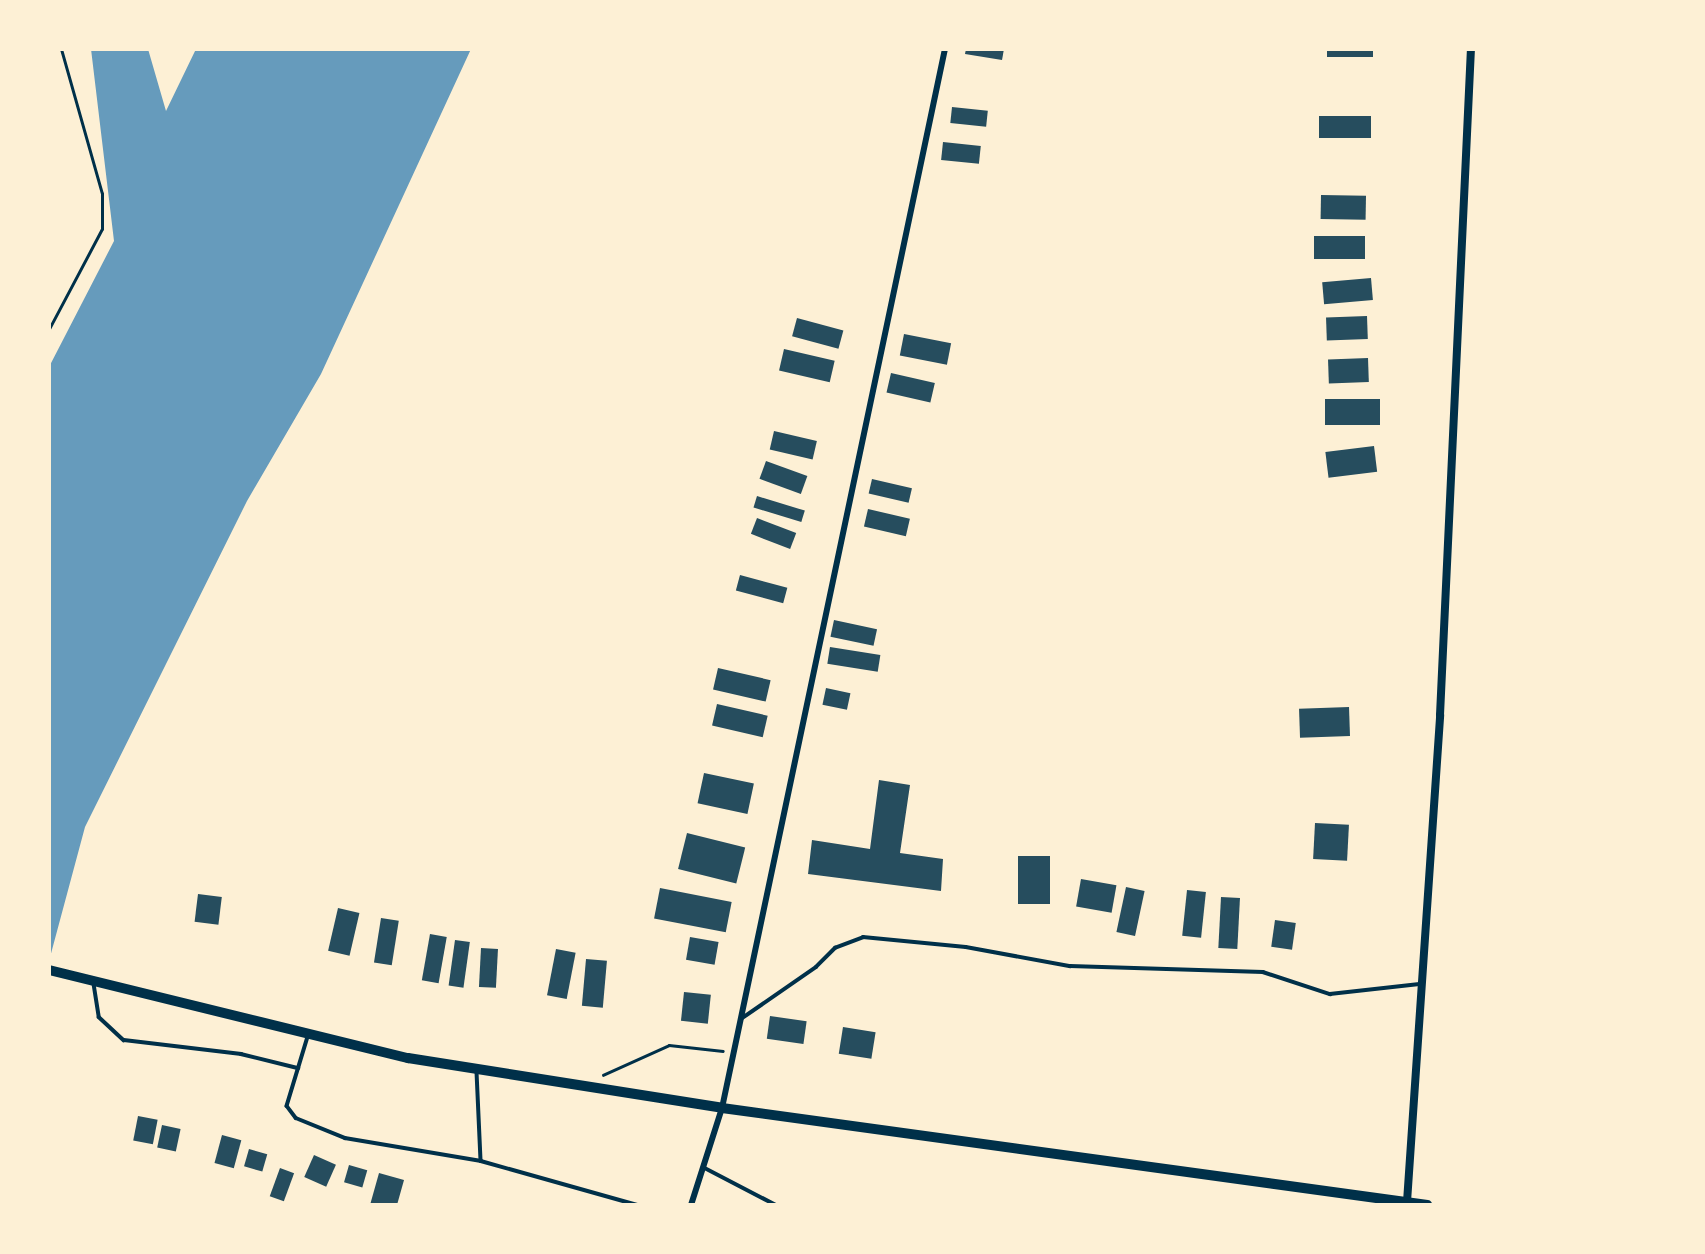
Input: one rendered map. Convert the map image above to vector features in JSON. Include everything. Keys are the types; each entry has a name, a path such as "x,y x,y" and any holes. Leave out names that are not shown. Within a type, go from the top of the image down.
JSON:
{"main road":[{"path":"49,970 308,1036 477,1069 722,1108 1427,1205"}],"street":[{"path":"691,1205 722,1108 945,49"},
{"path":"1406,1204 1423,983 1471,49"}],"lane":[{"path":"739,1020 816,967 835,948 863,937 966,947 1070,966 1263,972 1330,994 1423,983"},
{"path":"94,982 99,1017 124,1040 241,1054 298,1069"},
{"path":"308,1036 287,1105 296,1118 345,1138 481,1161 638,1205"},
{"path":"477,1069 481,1161"},
{"path":"703,1167 776,1205"}],"path":[{"path":"49,329 102,229 102,194 61,49"},
{"path":"592,1074 605,1075 669,1045 733,1052"}],"water":[{"path":"91,49 148,49 166,111 196,49 471,49 321,374 247,501 85,827 49,961 49,367 114,241"}],"building":[{"path":"966,49 1004,49 1002,60 965,54"},
{"path":"1327,49 1373,49 1373,57 1327,57"},
{"path":"952,107 988,111 986,127 950,123"},
{"path":"1319,116 1371,116 1371,138 1319,138"},
{"path":"943,142 981,146 979,164 941,160"},
{"path":"1321,195 1366,196 1366,220 1321,219"},
{"path":"1314,236 1365,236 1365,259 1314,259"},
{"path":"1371,278 1373,300 1324,304 1322,282"},
{"path":"1367,316 1368,339 1327,340 1326,317"},
{"path":"797,318 843,330 838,349 792,336"},
{"path":"904,334 951,343 947,365 900,356"},
{"path":"784,349 835,361 830,382 779,370"},
{"path":"1368,358 1369,382 1329,383 1328,359"},
{"path":"891,373 935,383 930,403 887,392"},
{"path":"1325,399 1380,399 1380,425 1325,425"},
{"path":"774,431 817,441 813,459 770,450"},
{"path":"1374,446 1377,472 1329,478 1325,452"},
{"path":"766,461 807,476 801,494 760,479"},
{"path":"872,479 912,488 909,503 869,494"},
{"path":"757,496 805,511 801,522 753,507"},
{"path":"868,509 910,519 906,536 864,527"},
{"path":"757,518 796,533 790,549 751,534"},
{"path":"740,575 787,588 783,603 736,590"},
{"path":"834,620 877,629 874,646 830,637"},
{"path":"830,647 880,655 878,672 827,664"},
{"path":"718,668 771,680 766,702 713,689"},
{"path":"826,688 850,693 847,710 822,705"},
{"path":"717,704 768,716 763,737 712,725"},
{"path":"1349,707 1350,736 1300,738 1299,709"},
{"path":"704,773 754,784 747,814 698,803"},
{"path":"879,780 910,785 900,853 943,859 941,891 808,874 812,840 870,849"},
{"path":"1315,823 1349,825 1347,861 1313,859"},
{"path":"687,833 745,848 736,883 678,869"},
{"path":"1018,856 1050,856 1050,904 1018,904"},
{"path":"1081,879 1116,885 1112,913 1076,907"},
{"path":"1126,887 1145,891 1135,936 1116,932"},
{"path":"660,888 732,902 726,932 654,918"},
{"path":"1187,890 1206,892 1201,938 1182,936"},
{"path":"198,894 222,897 218,925 195,922"},
{"path":"1221,897 1240,898 1237,949 1218,948"},
{"path":"338,908 359,913 350,956 328,951"},
{"path":"381,918 399,921 392,965 374,962"},
{"path":"1275,920 1296,923 1292,950 1271,947"},
{"path":"430,934 447,937 439,983 422,980"},
{"path":"690,937 719,942 715,965 686,960"},
{"path":"455,940 470,942 463,988 449,986"},
{"path":"481,948 498,949 496,988 479,987"},
{"path":"556,949 576,953 567,999 547,995"},
{"path":"586,959 607,961 603,1008 582,1006"},
{"path":"684,992 711,995 708,1024 681,1021"},
{"path":"770,1016 807,1021 803,1044 767,1039"},
{"path":"843,1027 876,1032 871,1059 839,1054"},
{"path":"138,1116 158,1120 153,1144 133,1141"},
{"path":"162,1125 181,1129 176,1151 157,1147"},
{"path":"222,1135 241,1140 234,1168 214,1163"},
{"path":"249,1149 267,1154 262,1172 244,1166"},
{"path":"314,1155 336,1165 326,1187 304,1177"},
{"path":"349,1165 367,1170 362,1188 344,1182"},
{"path":"280,1168 294,1173 284,1201 270,1196"},
{"path":"379,1173 404,1180 397,1205 370,1205"}]}
